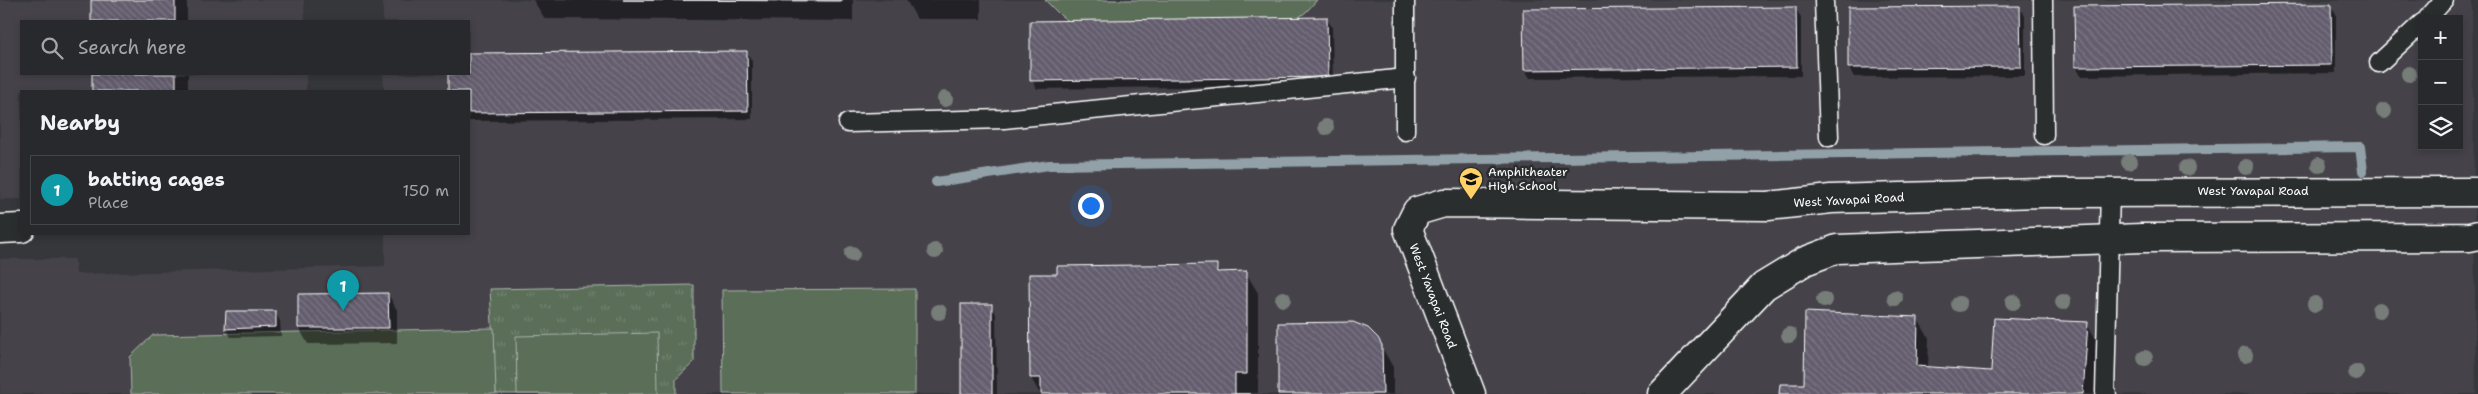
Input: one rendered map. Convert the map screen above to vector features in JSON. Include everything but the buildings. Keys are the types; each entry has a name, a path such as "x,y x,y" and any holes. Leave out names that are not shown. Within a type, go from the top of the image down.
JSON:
{"street":[{"name":"West Yavapai Road","path":"1471,394 1408,229 1417,211 1444,203 1768,206 1831,199 2110,191 2478,192"},
{"path":"0,229 20,228"},
{"path":"1662,394 1764,286 1805,261 1837,249 2109,239 2470,237 2478,235"}],"lane":[{"path":"1405,0 1405,131"},
{"path":"1824,0 1829,138"},
{"path":"2043,0 2044,135"},
{"path":"2431,15 2447,1"},
{"path":"2379,63 2418,27"},
{"path":"848,123 1004,119 1406,78"},
{"path":"2107,394 2105,392 2110,191"}],"shaded area":[{"path":"0,0 304,0 305,20 20,20 20,75 306,75 306,90 20,90 20,199 0,199"},
{"name":"Amphitheater High School","path":"383,0 2472,0 2476,394 0,394 0,259 75,259 76,274 385,266 385,235 470,235 470,90 384,90 383,75 470,75 470,20 383,20"}],"green space":[{"path":"1045,0 1317,0 1306,12 1287,26 1081,30 1060,15"},
{"path":"694,285 694,362 676,379 676,394 496,394 490,289"},
{"path":"915,289 915,394 723,394 722,290"},
{"path":"494,328 496,394 131,394 130,357 153,335"},
{"path":"657,333 658,394 517,394 516,336"}],"waterway":[{"path":"936,182 1049,165 2360,147 2363,171"}],"place":[{"name":"Amphitheater High School","path":"1471,200"},
{"name":"batting cages","path":"343,311"}]}
